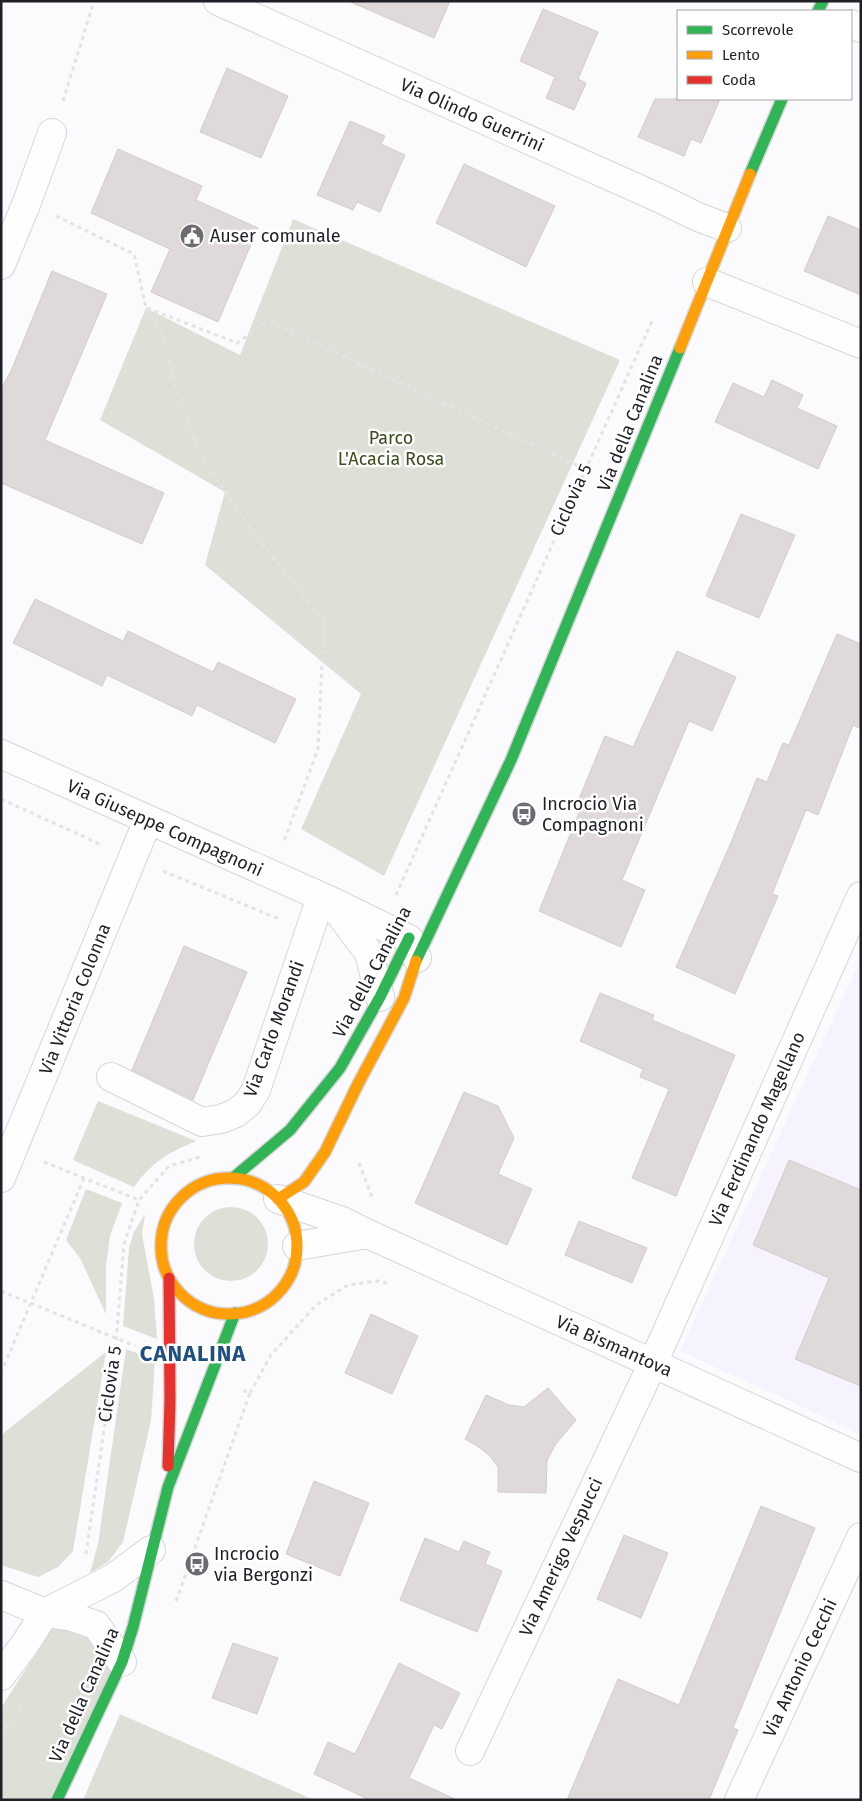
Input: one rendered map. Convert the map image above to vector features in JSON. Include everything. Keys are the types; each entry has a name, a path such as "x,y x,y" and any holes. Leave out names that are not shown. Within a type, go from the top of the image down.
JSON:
{"street":[{"name":"Via Olindo Guerrini","path":"218,1 698,217 727,228"},
{"name":"Via della Canalina","path":"233,1178 290,1130 340,1068 413,942 511,760 707,282 727,228 782,100"},
{"path":"1,265 27,202 52,133"},
{"path":"707,282 861,344"},
{"name":"Via Giuseppe Compagnoni","path":"1,754 325,899 413,942"},
{"name":"Via della Canalina","path":"438,888 511,760"},
{"name":"Via Vittoria Colonna","path":"1,1178 148,820"},
{"name":"Via Ferdinando Magellano","path":"653,1363 861,896"},
{"name":"Via Giuseppe Compagnoni","path":"325,899 369,953 380,997"},
{"name":"Via Carlo Morandi","path":"111,1076 202,1122 221,1119 236,1113 248,1103 256,1090 309,932 325,899"},
{"name":"Via della Canalina","path":"278,1199 304,1182 325,1152 358,1084 404,998 413,942"},
{"name":"Via della Canalina","path":"217,1178 233,1178 258,1184 278,1199 292,1221 297,1246 290,1274 283,1287 259,1307 235,1313 216,1313 188,1300 169,1278 160,1250 161,1235 171,1208 186,1193 205,1182 217,1178"},
{"name":"Via Bismantova","path":"278,1199 342,1221 861,1458"},
{"path":"297,1246 368,1234"},
{"name":"Via della Canalina","path":"168,1487 170,1400 169,1278"},
{"name":"Via della Canalina","path":"56,1800 122,1662 133,1627 150,1550 168,1487 235,1313"},
{"name":"Via Amerigo Vespucci","path":"470,1751 653,1363"},
{"name":"Via Antonio Cecchi","path":"739,1800 861,1537"},
{"path":"1,1676 45,1613 113,1578 150,1550"},
{"path":"1,1595 45,1613 69,1616 96,1625 122,1662"}],"path":[{"path":"52,133 94,1"},
{"path":"27,202 134,254 146,308 164,338 174,382 198,452 254,534 324,621 318,748 281,849"},
{"path":"146,308 237,343 268,321 585,469"},
{"name":"Ciclovia 5","path":"393,901 654,316"},
{"path":"1,799 132,859 309,932"},
{"path":"13,1149 139,1200"},
{"name":"Ciclovia 5","path":"74,1599 84,1566 115,1354 124,1244 139,1200 169,1166 203,1156"},
{"path":"1,1372 84,1178"},
{"path":"250,1393 271,1355 316,1305 348,1285 377,1281 394,1284"},
{"path":"1,1735 28,1698"}],"shaded area":[{"path":"861,959 861,1434 680,1351"}],"green space":[{"name":"Parco L'Acacia Rosa","path":"293,219 620,360 384,876 301,829 361,694 205,565 225,492 100,420 146,308 240,355"},
{"path":"98,1101 196,1141 161,1159 147,1171 134,1187 73,1160"},
{"path":"86,1189 122,1203 110,1236 106,1266 106,1314 80,1258 66,1240"},
{"path":"231,1207 245,1210 257,1218 265,1230 268,1244 265,1258 257,1270 245,1278 231,1281 217,1278 205,1270 197,1258 194,1244 197,1230 205,1218 217,1210"},
{"path":"145,1214 142,1234 154,1299 157,1339 123,1326 129,1248 134,1232"},
{"path":"126,1349 155,1360 151,1421 123,1542 108,1562 90,1573 98,1544"},
{"path":"106,1352 73,1551 58,1567 38,1577 1,1565 1,1435"},
{"path":"70,1617 118,1665 59,1800 1,1800 1,1708 54,1625"},
{"path":"120,1714 314,1800 83,1800"}],"building":[{"path":"348,1 450,1 434,38"},
{"path":"543,9 598,32 578,79 586,83 574,110 546,98 555,77 520,61"},
{"path":"227,68 288,96 261,158 200,132"},
{"path":"655,99 720,100 701,143 691,139 684,156 638,137"},
{"path":"350,121 385,136 381,144 405,155 380,212 357,202 353,210 317,195"},
{"path":"118,149 202,186 196,200 258,228 218,322 151,292 170,249 91,213"},
{"path":"464,164 555,206 526,267 436,223"},
{"path":"828,216 861,230 861,295 804,271"},
{"path":"52,271 107,294 45,440 164,493 142,544 1,483 1,389 11,371"},
{"path":"772,380 803,395 797,408 837,426 818,469 715,422 733,383 764,397"},
{"path":"741,514 795,535 759,618 706,596"},
{"path":"35,599 123,641 128,631 213,672 218,662 296,699 275,743 197,705 192,716 107,675 102,686 13,643"},
{"path":"837,634 861,644 861,729 853,725 818,815 806,810 772,894 778,896 735,994 676,967 730,845 757,778 767,782 783,743 789,745"},
{"path":"677,651 736,677 712,731 689,721 622,880 645,890 621,947 539,911 581,808 576,806 605,736 633,747"},
{"path":"184,946 247,972 193,1100 132,1070"},
{"path":"600,993 654,1015 652,1020 735,1055 676,1196 632,1178 669,1089 640,1077 643,1069 580,1041"},
{"path":"464,1092 498,1106 514,1138 498,1174 532,1189 507,1245 415,1203"},
{"path":"789,1160 861,1190 861,1386 795,1359 829,1278 753,1245"},
{"path":"579,1221 647,1248 632,1283 565,1255"},
{"path":"371,1314 418,1336 392,1394 345,1373"},
{"path":"548,1388 576,1420 555,1445 547,1461 546,1493 498,1492 498,1467 490,1456 465,1439 486,1395 509,1405 524,1407"},
{"path":"314,1481 369,1503 340,1576 286,1554"},
{"path":"761,1506 815,1528 733,1728 738,1730 709,1800 567,1800 618,1679 679,1705"},
{"path":"624,1535 668,1553 641,1618 597,1599"},
{"path":"425,1538 459,1552 464,1541 490,1552 485,1564 502,1571 477,1632 400,1600"},
{"path":"233,1643 278,1658 257,1714 212,1698"},
{"path":"399,1663 460,1693 442,1729 434,1725 409,1778 457,1800 370,1800 314,1774 328,1742 355,1754"}],"traffic: fast":[{"path":"818,10 823,1"},
{"path":"750,174 782,100"},
{"path":"416,961 511,760 680,348"},
{"path":"233,1178 290,1130 340,1068 380,997 409,938"},
{"path":"57,1800 122,1662 133,1627 168,1487 235,1313"}],"traffic: slow":[{"path":"680,348 750,174"},
{"path":"278,1199 304,1182 325,1152 358,1084 404,998 416,961"},
{"path":"229,1178 255,1183 277,1198 292,1220 297,1246 292,1272 277,1294 255,1309 229,1314 203,1309 181,1294 166,1272 161,1246 166,1220 181,1198 203,1183 229,1178"}],"traffic: jam":[{"path":"168,1466 170,1400 169,1278"}],"place":[{"name":"Auser comunale","path":"192,236"},
{"name":"Incrocio Via Compagnoni","path":"524,814"},
{"name":"Incrocio via Bergonzi","path":"197,1564"}],"district":[{"name":"CANALINA","path":"193,1353"}]}
